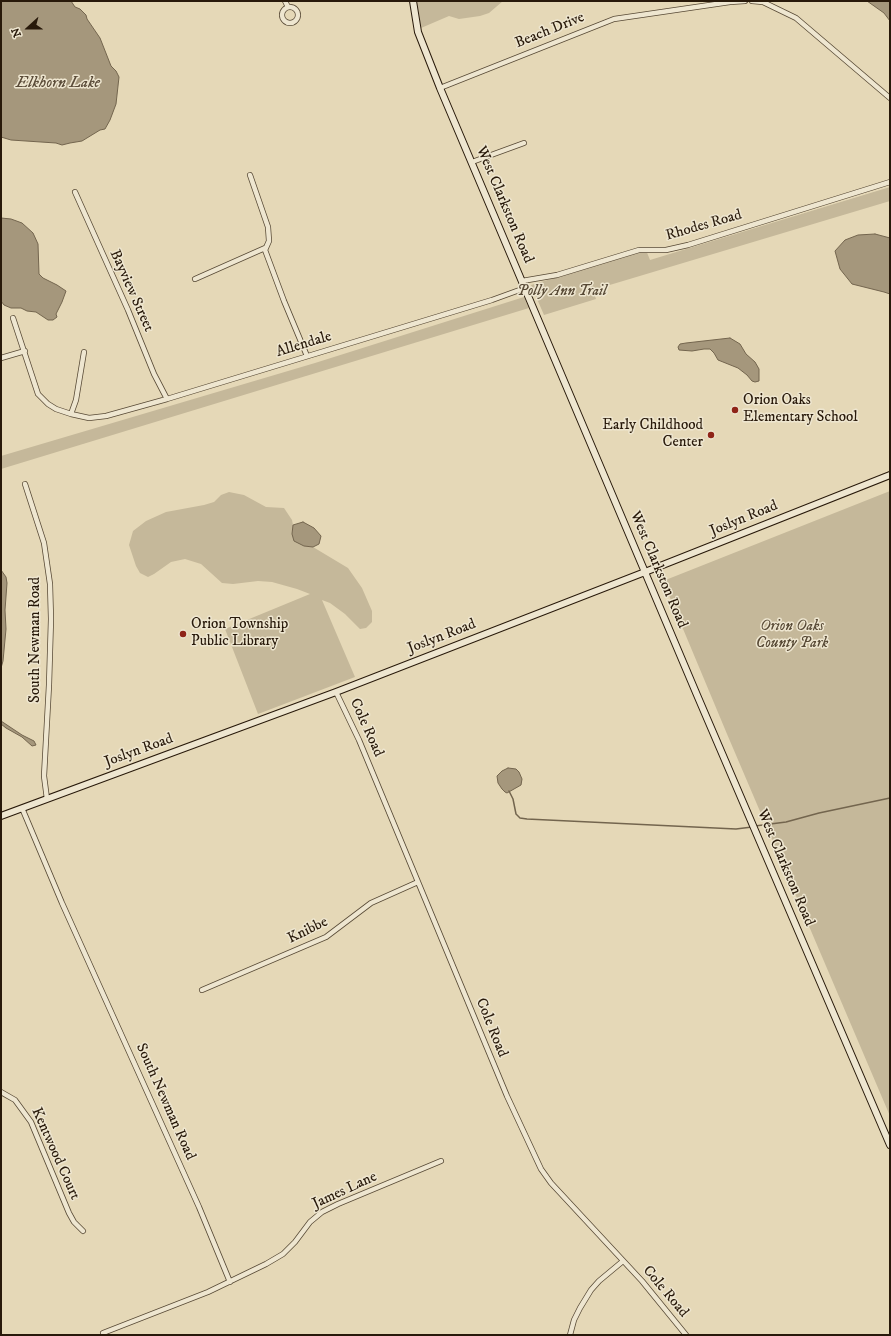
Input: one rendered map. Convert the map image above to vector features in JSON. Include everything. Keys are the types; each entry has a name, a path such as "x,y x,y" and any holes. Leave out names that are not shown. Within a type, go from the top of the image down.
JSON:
{"main road":[{"name":"West Clarkston Road","path":"414,1 418,32 440,88 696,695 890,1144"},
{"name":"Joslyn Road","path":"1,816 336,692 890,475"}],"street":[{"path":"285,1 288,7"},
{"name":"Beach Drive","path":"440,88 614,19 745,1"},
{"path":"752,1 762,2 796,18 890,98"},
{"path":"472,162 524,142"},
{"path":"195,279 265,248 270,241 268,227 250,175"},
{"name":"Rhodes Road","path":"522,281 557,275 639,250 666,250 688,245 890,182"},
{"name":"Bayview Street","path":"75,192 128,310 154,374 167,399"},
{"path":"265,248 284,301 307,356"},
{"name":"Allendale","path":"71,414 89,418 106,416 167,399 492,300 525,288"},
{"path":"13,318 38,394 52,406 71,414 76,400 84,352"},
{"path":"1,358 25,351"},
{"name":"South Newman Road","path":"25,484 44,543 50,584 51,619 49,685 44,776 47,799"},
{"name":"Cole Road","path":"336,692 359,740 507,1096 539,1164 551,1182 623,1261 686,1335"},
{"name":"South Newman Road","path":"22,808 62,903 199,1207 230,1282"},
{"name":"Knibbe","path":"202,990 308,946 326,937 371,903 418,882"},
{"name":"Kentwood Court","path":"1,1092 15,1100 31,1122 68,1213 83,1231"},
{"name":"James Lane","path":"230,1282 284,1254 310,1222 322,1212 442,1161"},
{"path":"570,1335 574,1320 591,1290 599,1281 623,1261"},
{"path":"103,1333 230,1282"}],"green space":[{"path":"417,1 503,1 489,13 480,16 459,19 449,16 421,28"},
{"name":"Polly Ann Trail","path":"890,187 890,201 593,290 596,299 544,315 531,285 646,250 650,260"},
{"name":"Polly Ann Trail","path":"524,297 529,308 1,469 1,456 315,363"},
{"name":"Orion Oaks County Park","path":"890,491 890,1116 663,581"},
{"path":"229,492 244,495 266,507 284,508 292,520 292,534 304,546 313,547 348,568 362,588 372,611 372,622 366,628 360,629 345,614 330,603 322,600 355,677 258,714 225,629 310,594 272,582 258,581 233,584 222,583 201,564 185,559 171,562 148,577 140,573 129,545 133,531 146,521 166,512 214,502 221,495"}],"water":[{"name":"Elkhorn Lake","path":"1,1 71,1 75,7 80,9 86,15 87,19 100,38 111,66 119,77 116,104 105,129 100,130 82,141 62,145 56,143 11,140 1,137"},
{"path":"867,1 890,1 890,21 884,13"},
{"path":"1,218 11,219 22,223 33,233 38,244 39,274 43,278 66,291 56,314 57,317 53,320 48,320 36,312 27,311 21,308 11,308 4,305 1,301"},
{"path":"875,234 890,238 890,294 852,284 840,269 835,251 845,240 858,235"},
{"path":"730,338 740,344 746,354 755,362 759,369 759,381 752,381 738,368 718,360 710,349 692,351 679,350 678,347 680,344"},
{"path":"303,522 314,528 321,536 319,544 313,547 304,546 294,541 292,534 293,525"},
{"path":"1,570 6,577 7,583 5,610 6,629 1,668"},
{"path":"1,721 34,741 36,745 32,746 22,737 1,724"},
{"path":"508,768 516,769 522,779 521,785 507,793 498,783 497,776"}],"waterway":[{"path":"509,791 513,799 516,814 520,818 736,829 752,827"},
{"path":"755,826 786,822 819,813 890,798"}],"place":[{"name":"Orion Oaks Elementary School","path":"735,410"},
{"name":"Early Childhood Center","path":"711,435"},
{"name":"Orion Township Public Library","path":"183,634"}]}
